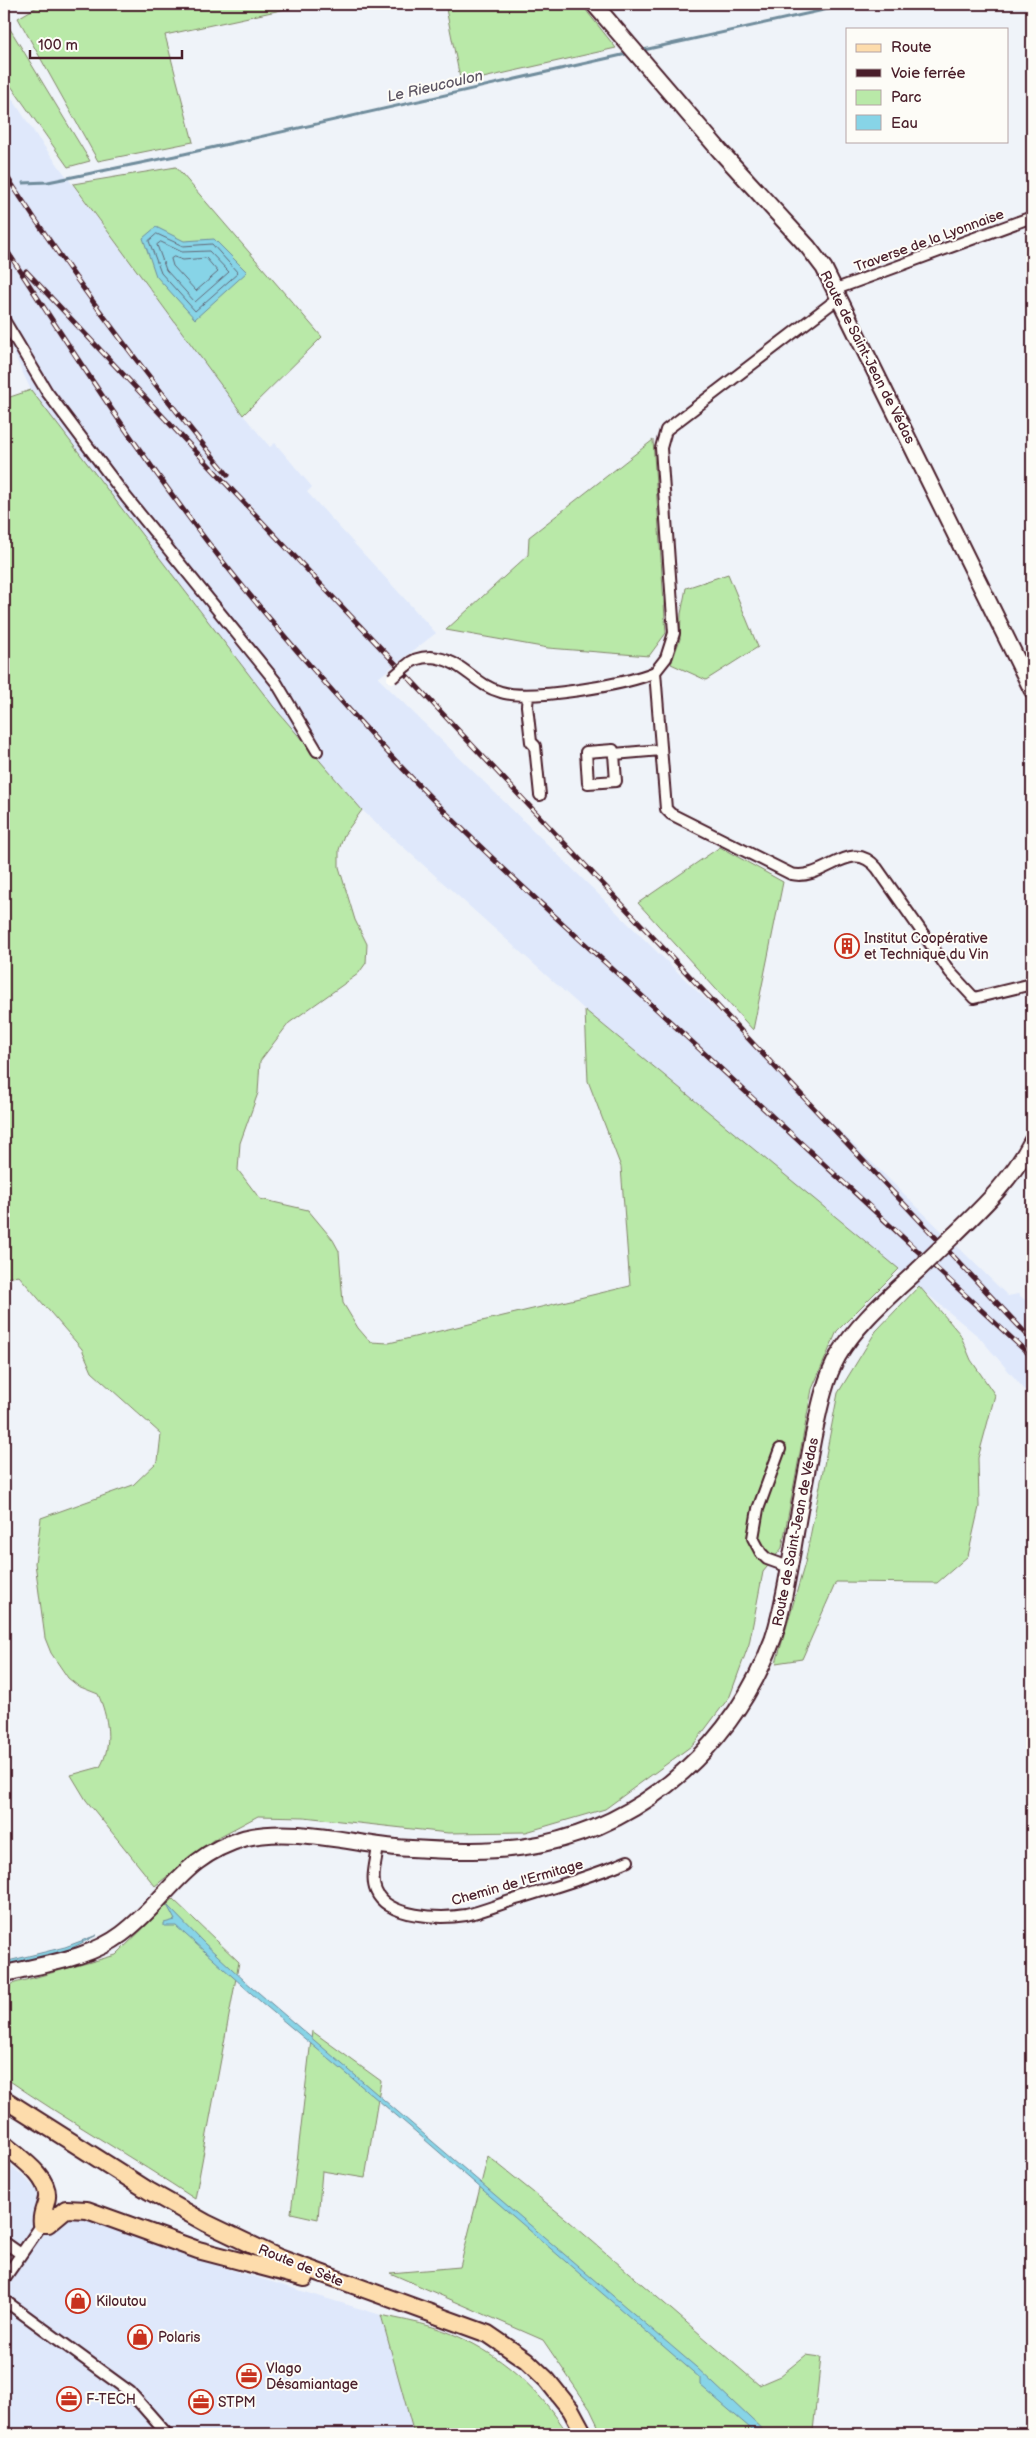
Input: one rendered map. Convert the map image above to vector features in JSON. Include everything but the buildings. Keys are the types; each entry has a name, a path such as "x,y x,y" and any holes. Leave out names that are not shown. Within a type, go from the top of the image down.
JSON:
{"main road":[{"name":"Route de Sète","path":"4,2099 149,2191 206,2223 279,2258 488,2334 526,2360 547,2380 572,2410 584,2434"},
{"path":"4,2144 39,2176 47,2189 47,2199 40,2217 42,2224 48,2224 66,2209 87,2210 198,2250 324,2284 336,2279"}],"street":[{"name":"Route de Saint-Jean de Védas","path":"594,4 644,64 808,247 824,268 838,293 1032,690"},
{"name":"Traverse de la Lyonnaise","path":"655,672 666,658 674,633 661,448 666,430 838,293 1032,217"},
{"path":"4,320 47,392 126,497 276,682 317,751"},
{"path":"392,678 406,666 423,657 449,660 463,667 493,689 514,695 528,695 627,681 655,672 664,800 666,809 671,814 791,874 808,876 846,857 860,856 877,868 950,972 974,998 1032,984"},
{"path":"528,695 527,706 531,742 535,746 540,795"},
{"path":"614,754 661,750"},
{"name":"Route de Saint-Jean de Védas","path":"4,1974 77,1956 98,1948 121,1935 196,1861 217,1848 244,1839 279,1834 378,1846 456,1851 502,1849 540,1844 582,1832 639,1806 686,1769 713,1742 737,1710 757,1674 773,1638 789,1567 822,1397 831,1370 856,1331 999,1190 1018,1165 1032,1141"},
{"path":"780,1449 758,1509 754,1538 761,1553 767,1559 789,1567"},
{"name":"Chemin de l'Ermitage","path":"378,1846 374,1872 376,1892 386,1904 404,1912 425,1916 466,1915 603,1872 628,1861"},
{"path":"4,2279 42,2224"},
{"path":"4,2242 21,2254"},
{"path":"4,2300 130,2392 167,2434"}],"shaded area":[{"path":"4,86 38,138 243,415 270,447 275,443 312,487 307,492 436,633 378,678 1008,1296 1018,1294 1029,1303 1032,1300 1032,1398 979,1337 585,1010 362,810 273,706 31,390 4,333"},
{"path":"4,2158 60,2212 172,2240 196,2259 381,2315 414,2434 4,2434"}],"green space":[{"path":"42,4 309,4 165,35 193,142 98,161 18,18"},
{"path":"445,4 581,4 616,48 461,83"},
{"path":"4,19 90,161 68,167 4,76"},
{"path":"176,167 322,337 243,415 73,184"},
{"path":"31,390 273,706 362,810 344,835 339,850 339,867 355,920 367,944 366,963 358,974 289,1023 260,1061 258,1093 240,1143 238,1170 260,1199 308,1210 333,1240 339,1251 343,1303 358,1328 370,1342 389,1343 630,1286 621,1167 588,1081 585,1010 899,1269 837,1331 812,1389 782,1548 763,1572 749,1644 730,1696 694,1744 605,1809 526,1832 448,1833 304,1817 258,1816 213,1840 155,1886 86,1800 71,1775 100,1767 107,1750 108,1731 98,1694 78,1686 68,1678 51,1653 45,1638 35,1563 41,1518 133,1485 158,1461 161,1434 92,1372 82,1349 19,1276 4,1278 4,399"},
{"path":"653,440 666,633 649,656 548,648 446,630 528,555 529,537"},
{"path":"728,574 758,647 706,680 671,664 680,639 681,614 686,588"},
{"path":"720,847 783,882 753,1030 638,903"},
{"path":"919,1286 960,1334 971,1360 995,1395 978,1458 979,1507 968,1556 937,1583 836,1582 802,1659 776,1663 805,1563 838,1393 876,1331"},
{"path":"173,1899 239,1962 195,2199 4,2077 4,1986 116,1955"},
{"path":"312,2031 381,2081 365,2178 322,2171 318,2219 291,2213"},
{"path":"488,2156 570,2222 759,2385 780,2376 806,2355 821,2357 813,2431 817,2434 602,2434 590,2409 543,2340 390,2273 460,2267"},
{"path":"381,2315 433,2327 474,2344 493,2356 527,2383 542,2399 568,2434 414,2434"}],"water":[{"path":"156,227 184,241 214,239 247,272 195,319 156,276 143,238"},
{"path":"167,1905 245,1981 696,2367 767,2434 757,2434 700,2385 700,2378 409,2126 261,2002 176,1926 164,1926 164,1923 175,1920"},
{"path":"97,1935 62,1953 4,1968 4,1962 65,1947"}],"waterway":[{"name":"Le Rieucoulon","path":"639,51 851,4"},
{"name":"Le Rieucoulon","path":"23,183 48,182 175,156 631,53"}],"railway":[{"path":"4,172 56,250 112,327 228,475"},
{"path":"4,246 59,331 174,498 255,601 391,756 454,821 519,883 1032,1357"},
{"path":"26,271 1032,1340"}],"place":[{"name":"Institut Coopérative et Technique du Vin","path":"847,946"},
{"name":"Kiloutou","path":"78,2301"},
{"name":"Polaris","path":"140,2337"},
{"name":"Vlago Désamiantage","path":"249,2376"},
{"name":"F-TECH","path":"69,2399"},
{"name":"STPM","path":"201,2402"}]}
